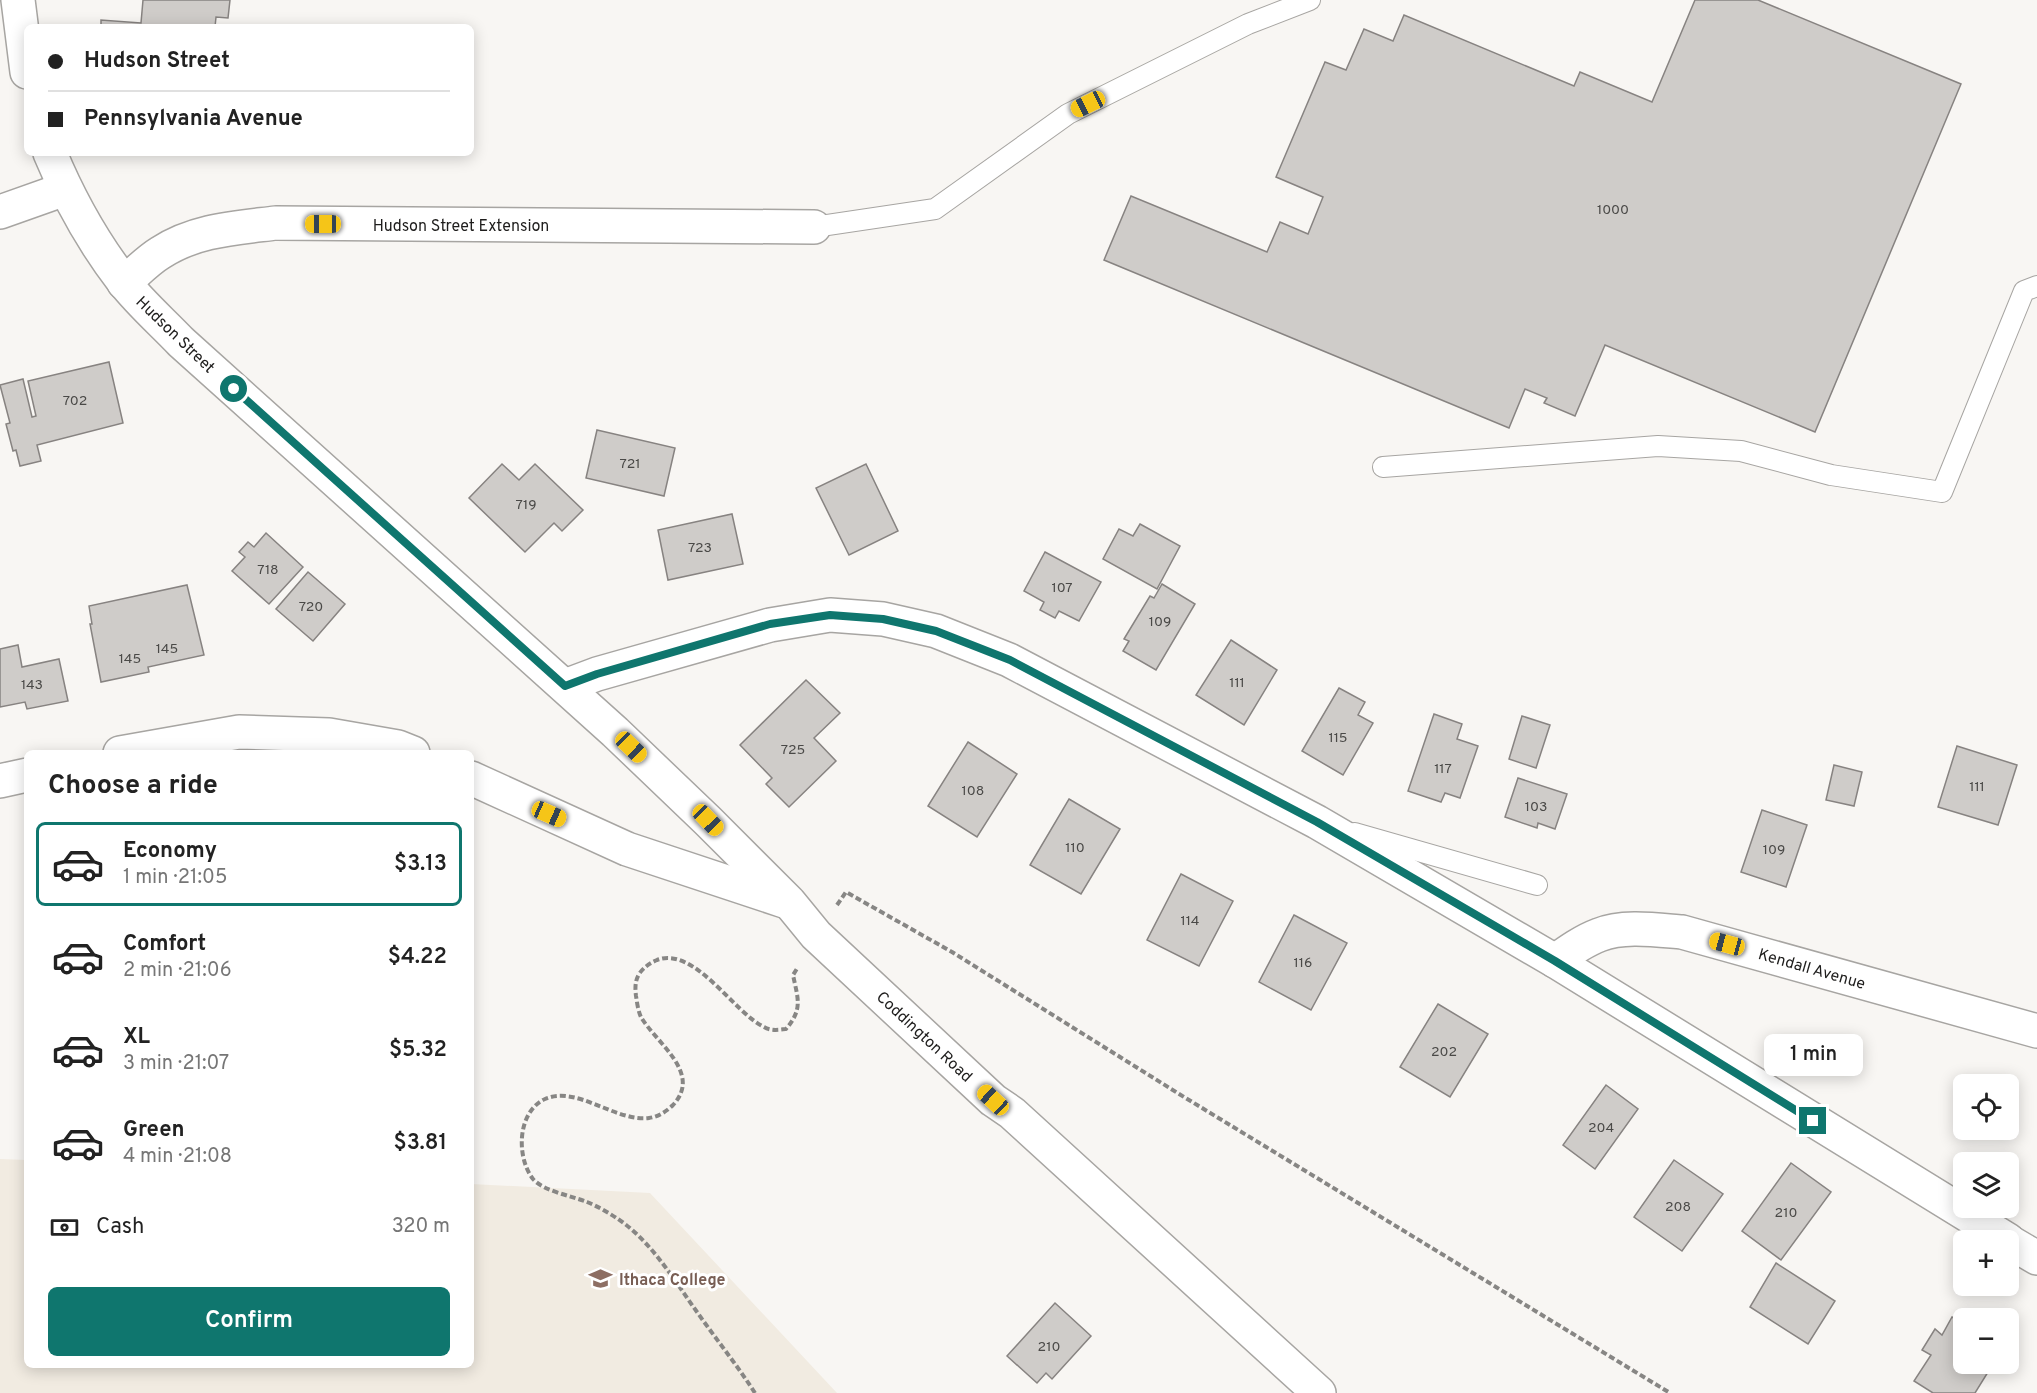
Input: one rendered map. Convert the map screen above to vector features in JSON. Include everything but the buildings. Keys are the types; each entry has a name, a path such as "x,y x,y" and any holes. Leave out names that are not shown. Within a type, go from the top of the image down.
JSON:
{"street":[{"path":"18,0 24,48"},
{"name":"Hudson Street","path":"51,156 65,189 94,239 124,283 181,342 565,686 708,820 789,902"},
{"path":"0,212 65,189"},
{"name":"Hudson Street Extension","path":"124,283 158,254 183,240 218,230 276,223 814,227"},
{"path":"565,686 597,674 770,624 830,615 883,619 936,631 1010,660 1317,822 1555,961 1990,1230"},
{"path":"137,750 239,732 329,735 406,750"},
{"path":"0,781 24,776"},
{"path":"474,779 627,849 789,902"},
{"name":"Coddington Road","path":"789,902 816,935 993,1100 1012,1113 1319,1393"},
{"name":"Kendall Avenue","path":"1555,961 1575,947 1601,934 1636,929 1682,932 2037,1031"},
{"path":"2019,1247 2037,1258"}],"lane":[{"path":"814,227 935,209 1068,114 1248,24 1310,0"},
{"path":"1383,467 1658,446 1741,451 1831,475 1942,492 2024,291 2037,286"},
{"path":"1317,822 1537,885"}],"path":[{"path":"835,908 846,892 952,952 1184,1097 1670,1393"},
{"path":"755,1393 650,1247 619,1219 588,1202 552,1190 534,1181 526,1167 522,1150 524,1127 531,1108 546,1098 565,1096 579,1099 633,1118 652,1118 668,1110 677,1100 683,1088 682,1072 640,1017 636,1002 635,987 639,974 649,963 662,958 677,959 694,967 752,1019 774,1030 786,1029 795,1018 798,1002 793,975"}],"shaded area":[{"name":"Ithaca College","path":"0,1159 24,1160 24,1368 474,1368 474,1184 650,1193 837,1393 0,1393"}],"place":[{"name":"Ithaca College","path":"601,1279"}],"route":[{"path":"234,389 565,686 597,674 770,624 830,615 883,619 936,631 1010,660 1317,822 1555,961 1813,1121"}]}
